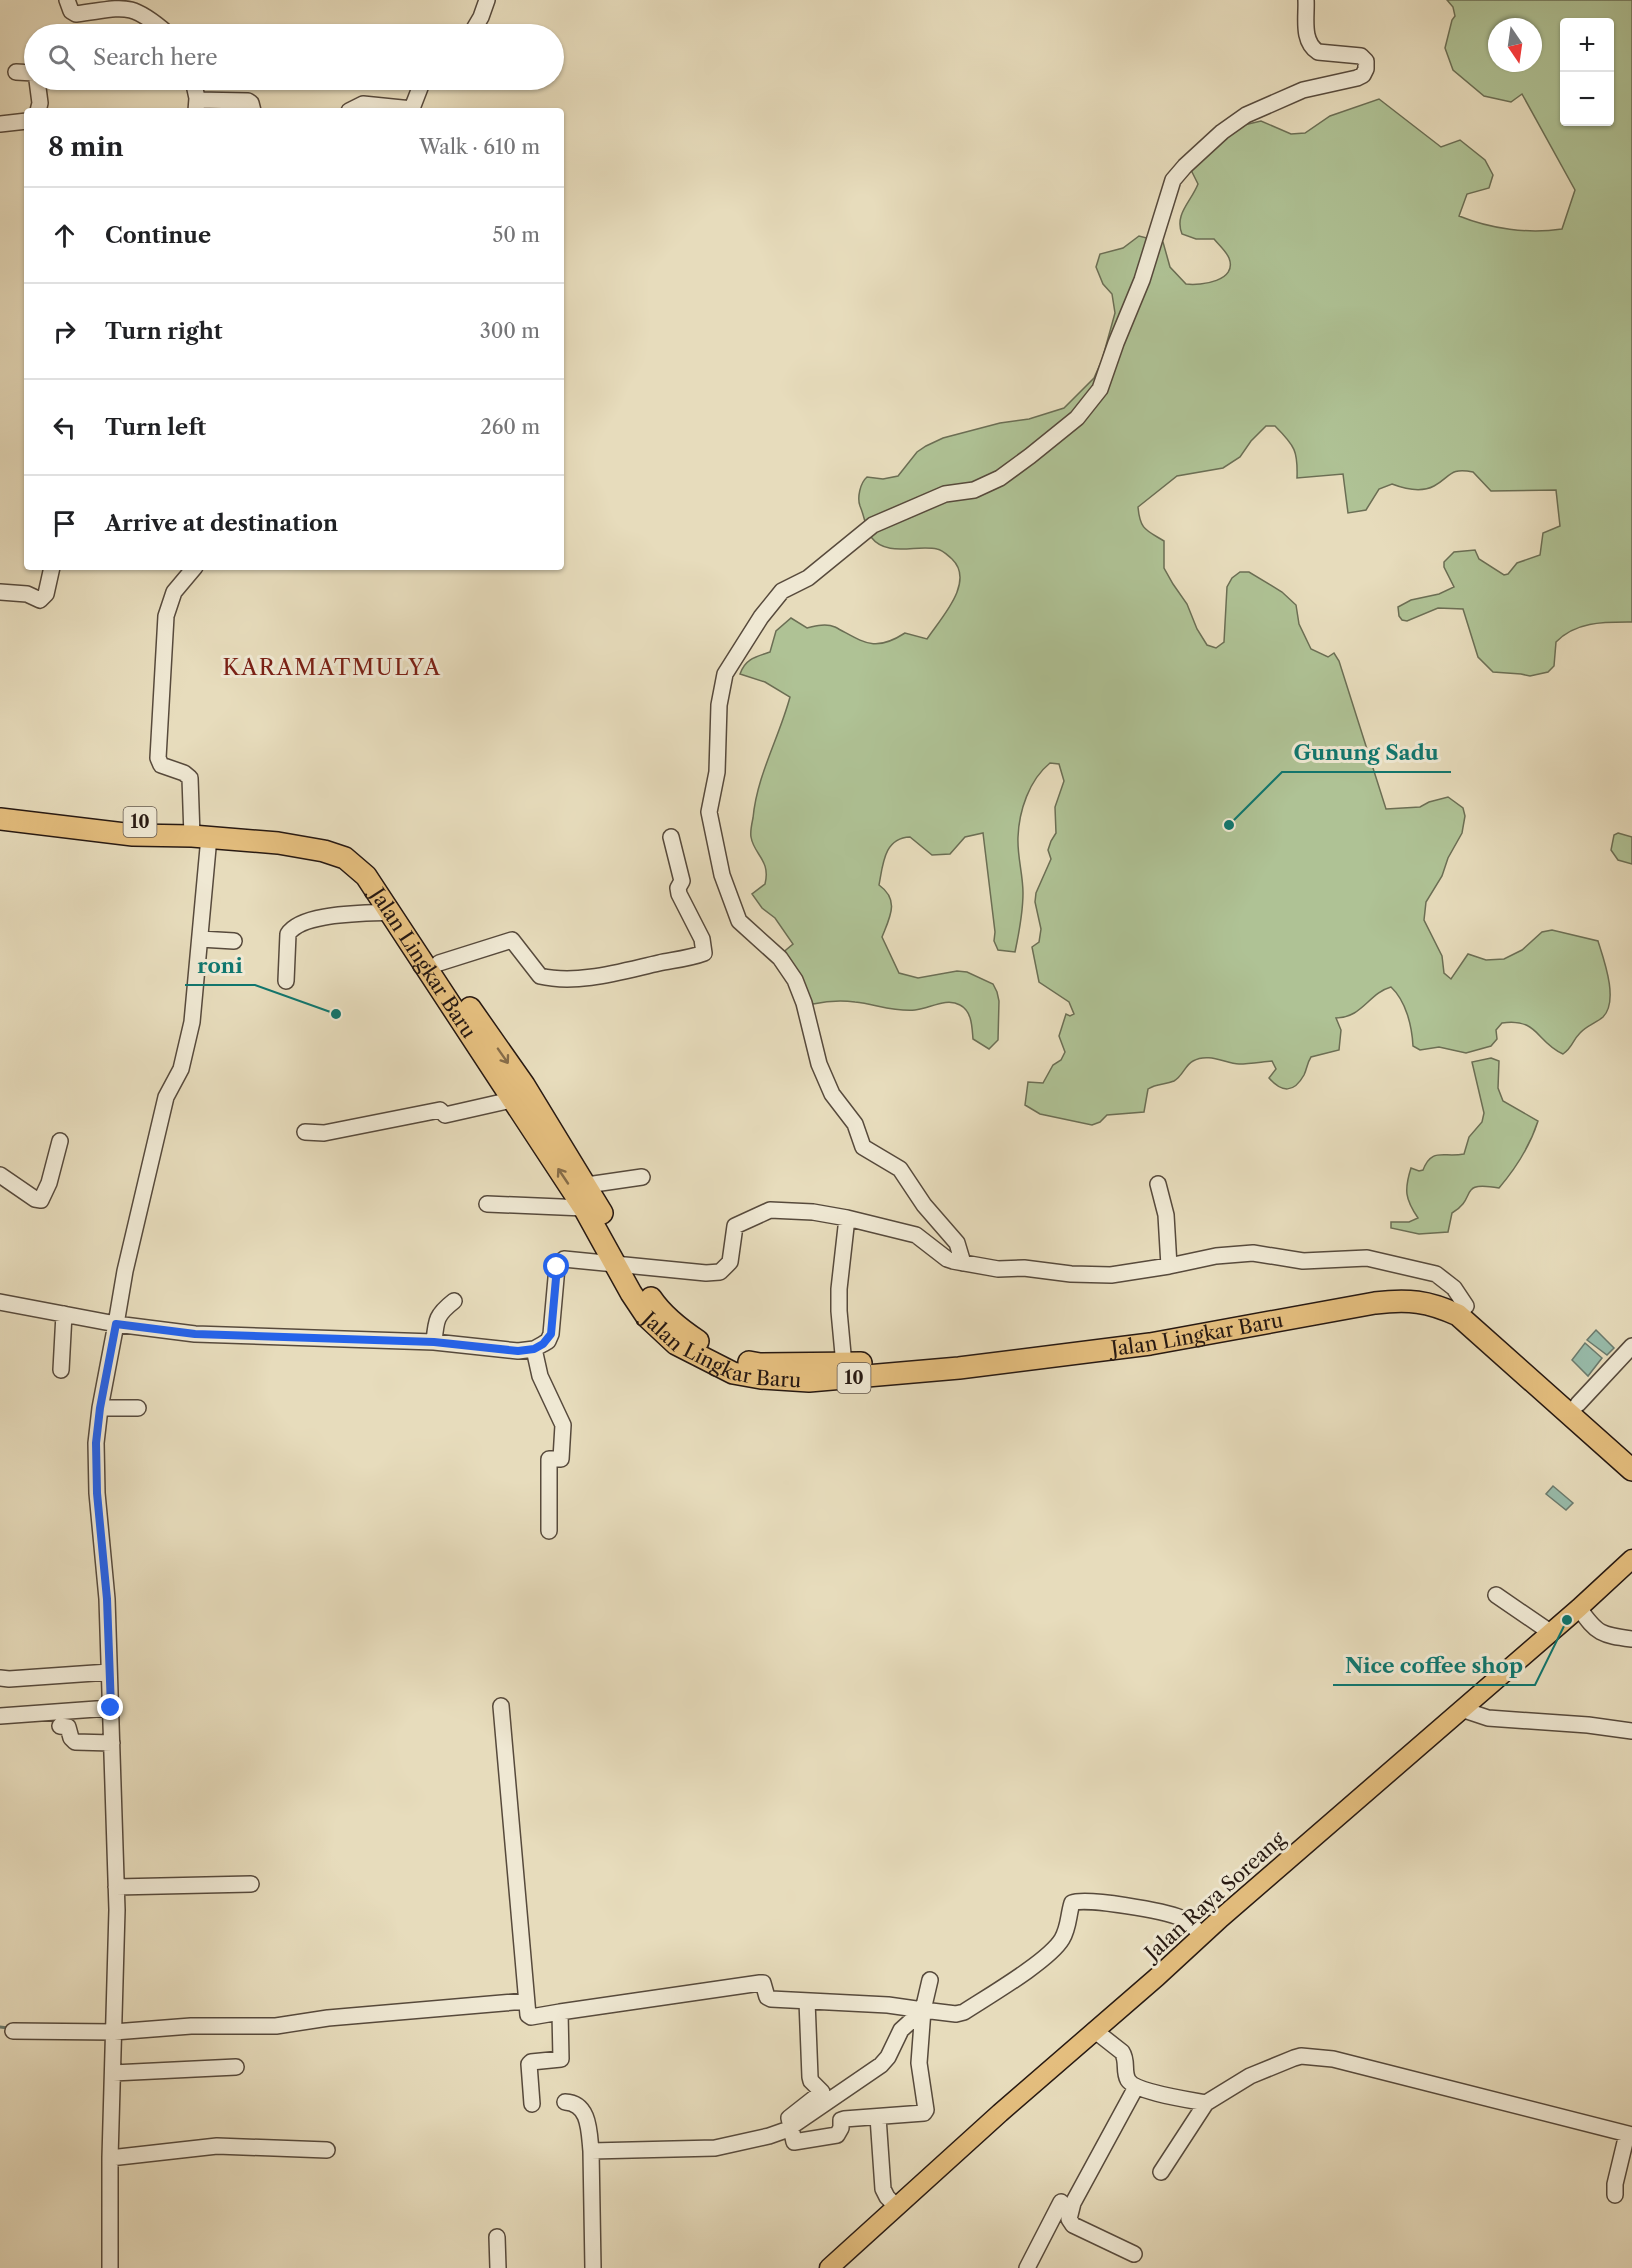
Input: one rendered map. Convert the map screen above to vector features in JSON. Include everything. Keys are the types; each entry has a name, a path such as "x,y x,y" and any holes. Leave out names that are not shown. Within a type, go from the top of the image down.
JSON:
{"highway":[{"name":"Jalan Lingkar Baru","path":"0,806 30,813 136,822 278,843 324,851 345,858 366,876 511,1100 624,1265 666,1316 682,1331 709,1348 736,1359 760,1364 844,1365 958,1355 1148,1331 1402,1286 1436,1293 1466,1306 1632,1451"},
{"name":"Jalan Lingkar Baru","path":"0,819 133,835 281,830 330,838 346,845 367,860 383,878 524,1085 586,1185 624,1265 631,1293 647,1317 676,1344 733,1373 800,1381 959,1368 1150,1344 1395,1301 1435,1305 1458,1315 1632,1470"}],"main road":[{"name":"Jalan Raya Soreang","path":"832,2267 896,2206 1094,2030 1580,1608 1632,1559"}],"street":[{"path":"67,0 71,11 78,14 120,5 134,6 157,24"},
{"path":"477,24 487,0"},
{"path":"963,1263 957,1243 924,1205 900,1169 863,1147 855,1124 831,1094 819,1064 804,1003 795,980 780,958 747,929 735,913 722,875 709,813 717,772 719,740 717,730 722,681 761,617 782,591 808,578 873,525 945,494 974,490 1000,478 1077,418 1088,406 1100,389 1142,280 1173,180 1222,132 1246,115 1303,90 1327,86 1363,75 1366,61 1361,56 1313,50 1309,44 1306,28 1306,0"},
{"path":"16,72 24,72"},
{"path":"38,90 39,108"},
{"path":"195,90 197,106 248,101 252,108"},
{"path":"413,108 419,90"},
{"path":"355,108 363,104 396,108"},
{"path":"0,124 24,123"},
{"path":"0,592 27,594 40,600 46,594 51,570"},
{"path":"110,2268 116,1887 107,1599 97,1493 96,1443 100,1408 125,1271 166,1097 181,1069 192,1022 200,939 197,832 190,778 184,773 161,765 158,758 166,616 174,592 192,570"},
{"path":"439,963 512,940 540,976 587,977 615,973 704,952 702,939 679,894 678,888 682,881 670,837"},
{"path":"286,981 290,930 302,923 319,918 390,912"},
{"path":"200,939 234,941"},
{"path":"305,1132 324,1134 441,1109 445,1115 511,1100"},
{"path":"0,1176 7,1178 35,1199 41,1200 49,1183 60,1141"},
{"path":"586,1185 642,1177"},
{"path":"1158,1184 1166,1215 1169,1266"},
{"path":"487,1204 584,1208"},
{"path":"0,1302 116,1324 195,1334 434,1342 518,1351 534,1349 548,1341 551,1334 558,1262 568,1258 706,1273 720,1272 730,1262 735,1226 770,1210 813,1212 916,1235 947,1259 998,1269 1024,1268 1071,1274 1111,1275 1216,1256 1253,1253 1303,1261 1350,1258 1378,1260 1436,1274 1454,1288 1466,1306"},
{"path":"844,1365 839,1289 847,1218"},
{"path":"434,1342 436,1321 440,1312 454,1301"},
{"path":"61,1370 63,1314"},
{"path":"1578,1404 1632,1346"},
{"path":"534,1349 540,1376 563,1425 561,1459 549,1459 549,1531"},
{"path":"100,1408 138,1408"},
{"path":"1496,1595 1550,1632"},
{"path":"1580,1608 1599,1633 1632,1639"},
{"path":"0,1678 109,1672"},
{"path":"501,1706 529,2016 759,1983 763,1983 767,1997 771,1999 888,2005 923,2015 956,2014 1002,1987 1045,1956 1060,1941 1069,1923 1072,1903 1077,1901 1163,1912 1183,1918 1203,1935"},
{"path":"0,1716 111,1708"},
{"path":"1461,1709 1488,1718 1588,1725 1632,1731"},
{"path":"60,1726 70,1729 71,1738 75,1742 112,1743"},
{"path":"116,1887 251,1884"},
{"path":"807,2001 810,2077 822,2092 792,2114 790,2124 794,2142 837,2135 841,2128 841,2120 920,2115 926,2110 920,2063 923,2015 930,1980"},
{"path":"13,2031 114,2032 191,2026 276,2026 328,2018 526,2001"},
{"path":"532,2104 529,2064 561,2060 560,2012"},
{"path":"591,2151 715,2148 769,2136 881,2065 888,2057 902,2030 923,2015"},
{"path":"1094,2030 1125,2056 1127,2078 1136,2087 1206,2103"},
{"path":"1161,2172 1206,2103 1250,2076 1301,2056 1333,2059 1629,2134 1615,2184 1616,2195"},
{"path":"113,2073 236,2067"},
{"path":"1134,2254 1073,2225 1069,2219 1073,2203 1136,2087"},
{"path":"565,2102 573,2102 584,2110 591,2151 593,2268"},
{"path":"878,2117 884,2189 887,2197 896,2206"},
{"path":"110,2158 216,2146 327,2150"},
{"path":"1027,2268 1061,2202"},
{"path":"497,2236 498,2268"}],"shaded area":[{"path":"1447,0 1632,0 1632,622 1591,624 1564,635 1556,642 1554,666 1548,672 1530,676 1493,672 1478,657 1463,609 1438,608 1407,621 1402,620 1399,616 1398,607 1411,600 1439,594 1454,587 1444,567 1444,562 1454,552 1475,550 1479,559 1504,575 1508,574 1517,563 1540,555 1543,533 1560,526 1556,490 1491,491 1473,472 1459,471 1440,483 1424,489 1408,489 1392,484 1379,489 1366,510 1348,513 1343,474 1297,478 1294,449 1275,426 1266,426 1251,441 1240,457 1223,468 1177,476 1138,507 1139,515 1142,525 1164,541 1164,568 1187,604 1197,629 1207,645 1216,648 1224,642 1227,587 1232,578 1240,572 1249,572 1282,592 1296,605 1299,624 1311,649 1328,657 1334,653 1339,661 1386,809 1420,807 1448,797 1463,808 1465,816 1462,833 1448,858 1442,876 1426,902 1424,920 1442,956 1444,973 1451,979 1468,954 1486,960 1504,959 1522,950 1542,932 1552,930 1598,941 1609,980 1608,1010 1603,1017 1582,1031 1563,1054 1554,1049 1530,1027 1514,1022 1502,1023 1496,1030 1497,1039 1491,1046 1466,1053 1439,1047 1420,1050 1413,1046 1407,1014 1401,999 1391,987 1377,994 1352,1014 1336,1018 1341,1030 1339,1050 1311,1057 1304,1075 1292,1088 1283,1088 1269,1078 1276,1069 1272,1061 1234,1064 1205,1058 1190,1063 1174,1081 1148,1089 1144,1112 1107,1115 1100,1122 1092,1125 1040,1114 1025,1105 1028,1082 1043,1083 1053,1065 1061,1060 1065,1052 1059,1036 1066,1014 1070,1016 1074,1014 1069,1002 1039,982 1032,947 1039,942 1041,929 1035,902 1036,893 1051,859 1048,850 1056,833 1055,807 1064,781 1059,764 1050,763 1031,787 1020,817 1018,844 1023,900 1015,952 998,950 994,941 995,932 983,833 965,837 950,854 932,855 910,837 901,838 890,847 882,869 879,885 889,897 891,909 882,937 899,973 918,978 957,971 967,972 993,984 999,1001 998,1040 989,1049 973,1039 972,1025 967,1011 955,1003 949,1002 907,1010 850,1001 813,1004 797,974 781,954 793,944 775,918 762,908 752,894 765,884 766,876 764,863 751,837 755,802 790,697 765,682 740,674 742,669 751,659 770,652 776,631 791,618 807,628 821,625 832,626 869,643 885,643 905,633 927,639 947,611 958,589 960,578 958,568 952,559 939,550 894,549 885,547 871,537 859,503 863,483 867,477 883,479 898,476 917,452 943,438 1000,423 1029,419 1064,408 1094,378 1102,360 1115,313 1112,294 1103,284 1096,267 1100,254 1123,248 1139,236 1163,242 1170,267 1186,284 1209,283 1223,277 1230,266 1229,258 1224,250 1214,239 1196,239 1182,234 1180,220 1198,184 1190,168 1208,151 1244,125 1261,121 1291,134 1305,133 1330,116 1379,99 1441,147 1460,140 1485,160 1493,175 1489,188 1467,194 1459,216 1510,229 1536,231 1562,229 1575,190 1522,94 1511,102 1484,96 1453,70 1445,48 1455,16 1453,7"},
{"path":"1618,833 1632,837 1632,864 1618,860 1611,850 1614,835"},
{"path":"1491,1058 1499,1061 1498,1088 1503,1101 1538,1121 1522,1156 1499,1188 1486,1186 1472,1189 1460,1207 1452,1213 1448,1232 1419,1234 1391,1228 1391,1222 1409,1222 1418,1218 1410,1205 1407,1194 1407,1182 1411,1168 1423,1170 1426,1163 1434,1156 1464,1154 1469,1137 1482,1122 1484,1113 1472,1062"},
{"path":"1596,1330 1614,1348 1607,1355 1587,1340"},
{"path":"1585,1343 1602,1358 1588,1376 1572,1360"},
{"path":"1553,1486 1573,1503 1566,1510 1546,1494"}],"waterway":[{"path":"0,2027 8,2028"}],"place":[{"name":"Gunung Sadu","path":"1229,825"},
{"name":"roni","path":"336,1014"},
{"name":"Nice coffee shop","path":"1567,1620"}],"district":[{"name":"KARAMATMULYA","path":"332,667"}],"route":[{"path":"111,1708 109,1634 97,1493 96,1443 100,1408 116,1324 195,1334 434,1342 518,1351 534,1349 548,1341 551,1334 557,1267"}]}
